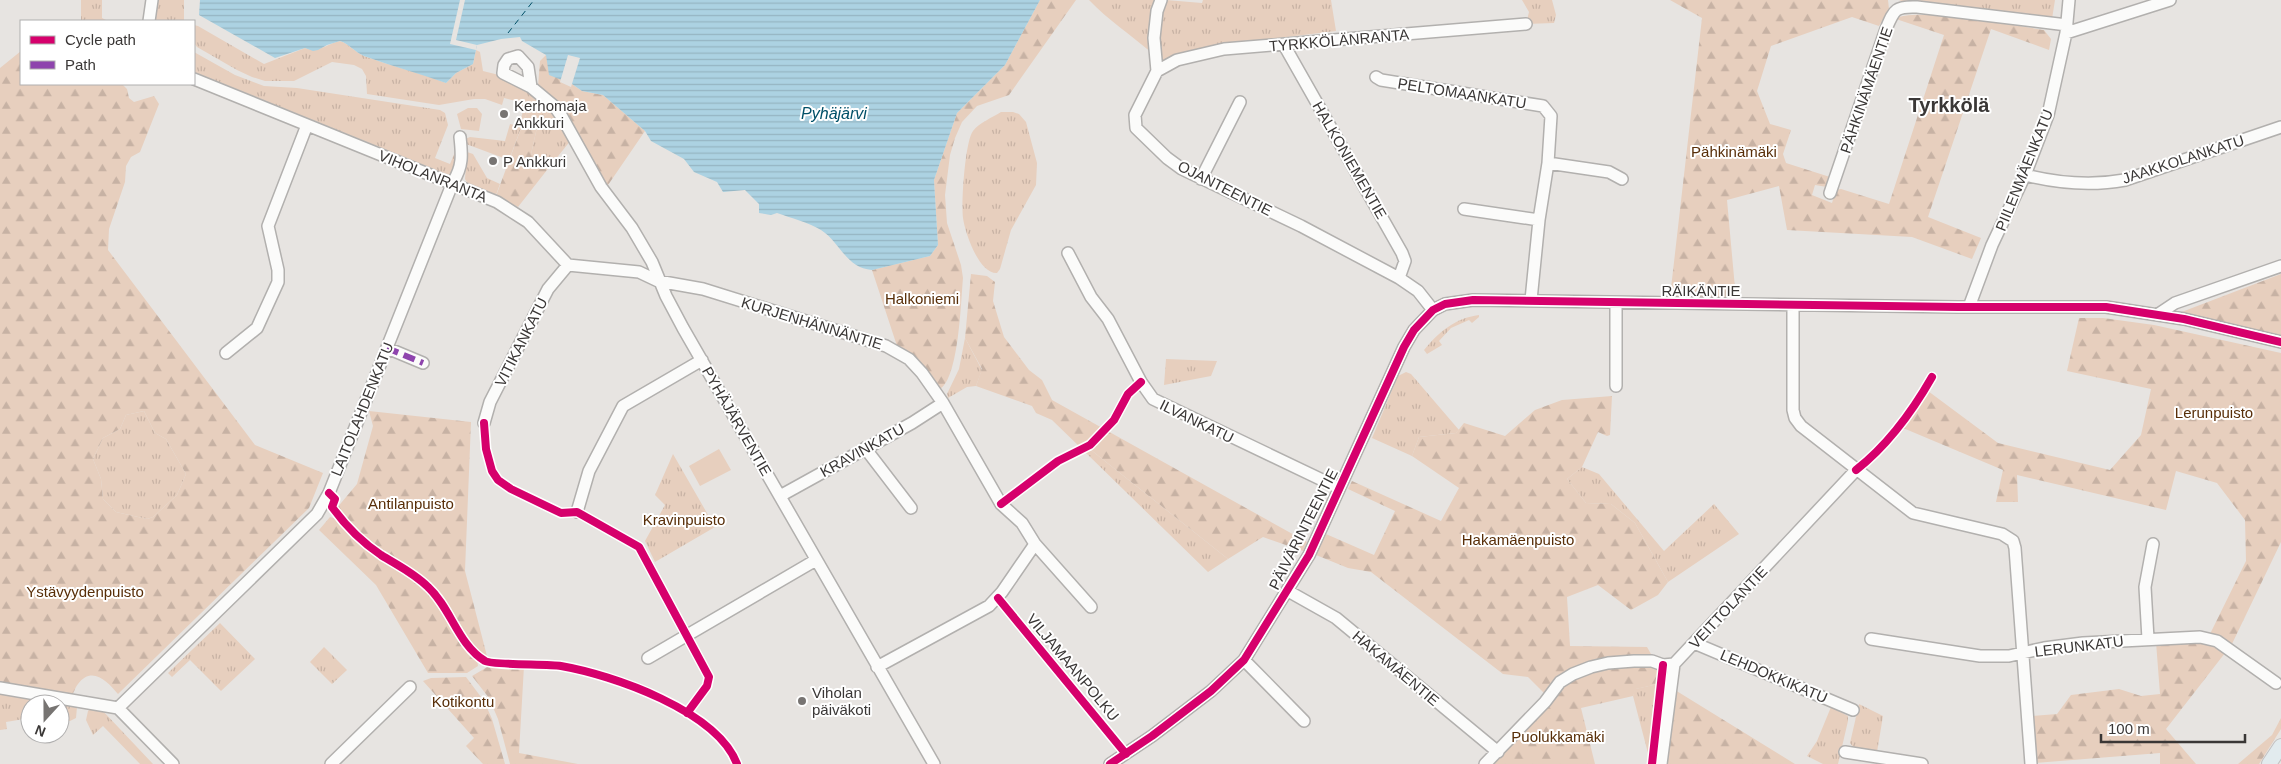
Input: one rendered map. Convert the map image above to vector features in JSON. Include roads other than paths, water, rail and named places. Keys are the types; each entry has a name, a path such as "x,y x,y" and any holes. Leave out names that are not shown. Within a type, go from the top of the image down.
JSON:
{"main road":[{"path":"2269,764 2281,746"}],"street":[{"path":"149,20 152,0"},
{"path":"1157,71 1154,38 1157,11 1161,0"},
{"name":"PIILENMÄENKATU","path":"1970,307 1992,245 2025,175 2048,115 2066,29 2069,0"},
{"name":"PÄHKINÄMÄENTIE","path":"1830,193 1886,30 1894,11 1899,8 1917,7 2066,29 2170,0"},
{"name":"TYRKKÖLÄNRANTA","path":"1157,71 1177,60 1224,49 1526,24"},
{"name":"HALKONIEMENTIE","path":"1284,45 1402,253 1405,261 1399,278"},
{"name":"OJANTEENTIE","path":"1157,71 1135,115 1136,128 1167,158 1201,179 1301,226 1399,278 1418,291 1433,310"},
{"name":"PELTOMAANKATU","path":"1376,77 1381,80 1543,106 1551,116 1548,163 1539,220 1531,300"},
{"name":"VIHOLANRANTA","path":"195,79 497,202 528,222 568,265"},
{"name":"PYHÄJÄRVENTIE","path":"531,86 555,107 601,187 632,228 652,262 658,281 702,360 934,764"},
{"path":"1201,179 1240,102"},
{"path":"226,353 257,328 278,282 278,271 268,226 307,125"},
{"name":"JAAKKOLANKATU","path":"2025,175 2052,181 2106,183 2125,180 2281,127"},
{"name":"LAITOLAHDENKATU","path":"118,708 317,514 329,493 462,163 460,137"},
{"path":"1548,163 1609,172 1622,179"},
{"path":"1464,208 1539,220"},
{"name":"ILVANKATU","path":"1068,253 1091,297 1108,319 1141,382 1153,399 1340,488"},
{"path":"568,265 639,272 658,281"},
{"name":"VITIKANKATU","path":"484,423 490,402 548,289 568,265"},
{"path":"2157,315 2175,303 2281,266"},
{"name":"KURJENHÄNNÄNTIE","path":"658,281 703,289 886,346 909,359 922,373 943,403 1001,504 1022,523 1035,544 1091,606"},
{"name":"RÄIKÄNTIE","path":"1433,310 1444,304 1473,300 1531,300 1616,304 2106,307 2157,315 2281,342"},
{"path":"1616,304 1616,386"},
{"path":"1793,305 1795,418 1801,426 1913,513 2002,534 2013,541 2031,764"},
{"name":"PÄIVÄRINTEENTIE","path":"1110,764 1123,761 1210,691 1244,660 1288,592 1309,554 1404,346 1414,330 1433,310"},
{"path":"387,348 423,363"},
{"path":"577,512 589,471 623,406 702,360"},
{"name":"KRAVINKATU","path":"780,496 912,423 943,403"},
{"path":"865,448 911,508"},
{"name":"VEITTOLANTIE","path":"1674,664 1856,470"},
{"path":"877,666 989,606 1002,592 1035,544"},
{"path":"2148,639 2145,587 2153,544"},
{"path":"648,658 816,560"},
{"name":"HAKAMÄENTIE","path":"1288,592 1336,618 1498,752"},
{"name":"LERUNKATU","path":"1871,639 1980,656 2023,654 2044,648 2083,643 2209,638 2217,641 2276,683"},
{"name":"LEHDOKKIKATU","path":"1694,643 1854,710"},
{"path":"1244,660 1304,721"},
{"path":"1485,764 1546,702 1560,682 1591,667 1608,663 1634,661 1652,661 1663,665 1674,664 1660,764"},
{"path":"331,764 410,687"},
{"path":"0,688 118,708 173,764"},
{"path":"1844,752 1922,764"}],"water":[{"name":"Pyhäjärvi","path":"200,0 1040,0 1005,65 957,113 934,180 938,245 930,256 872,270 856,265 849,260 828,235 816,227 777,213 771,215 759,213 759,204 745,190 723,192 717,182 694,172 684,159 651,141 645,131 603,95 582,91 572,84 549,75 546,55 522,41 520,37 501,39 477,45 473,64 456,73 446,83 364,56 340,41 318,50 313,51 305,48 275,58 199,15"}],"place":[{"name":"Kerhomaja Ankkuri","path":"504,114"},
{"name":"P Ankkuri","path":"493,161"},
{"name":"Viholan päiväkoti","path":"802,701"}],"district":[{"name":"Tyrkkölä","path":"1949,105"}],"park label":[{"name":"Pähkinämäki","path":"1734,151"},
{"name":"Halkoniemi","path":"922,298"},
{"name":"Lerunpuisto","path":"2214,412"},
{"name":"Antilanpuisto","path":"411,503"},
{"name":"Kravinpuisto","path":"684,519"},
{"name":"Hakamäenpuisto","path":"1518,539"},
{"name":"Ystävyydenpuisto","path":"85,591"},
{"name":"Kotikontu","path":"463,701"},
{"name":"Puolukkamäki","path":"1558,736"}]}
